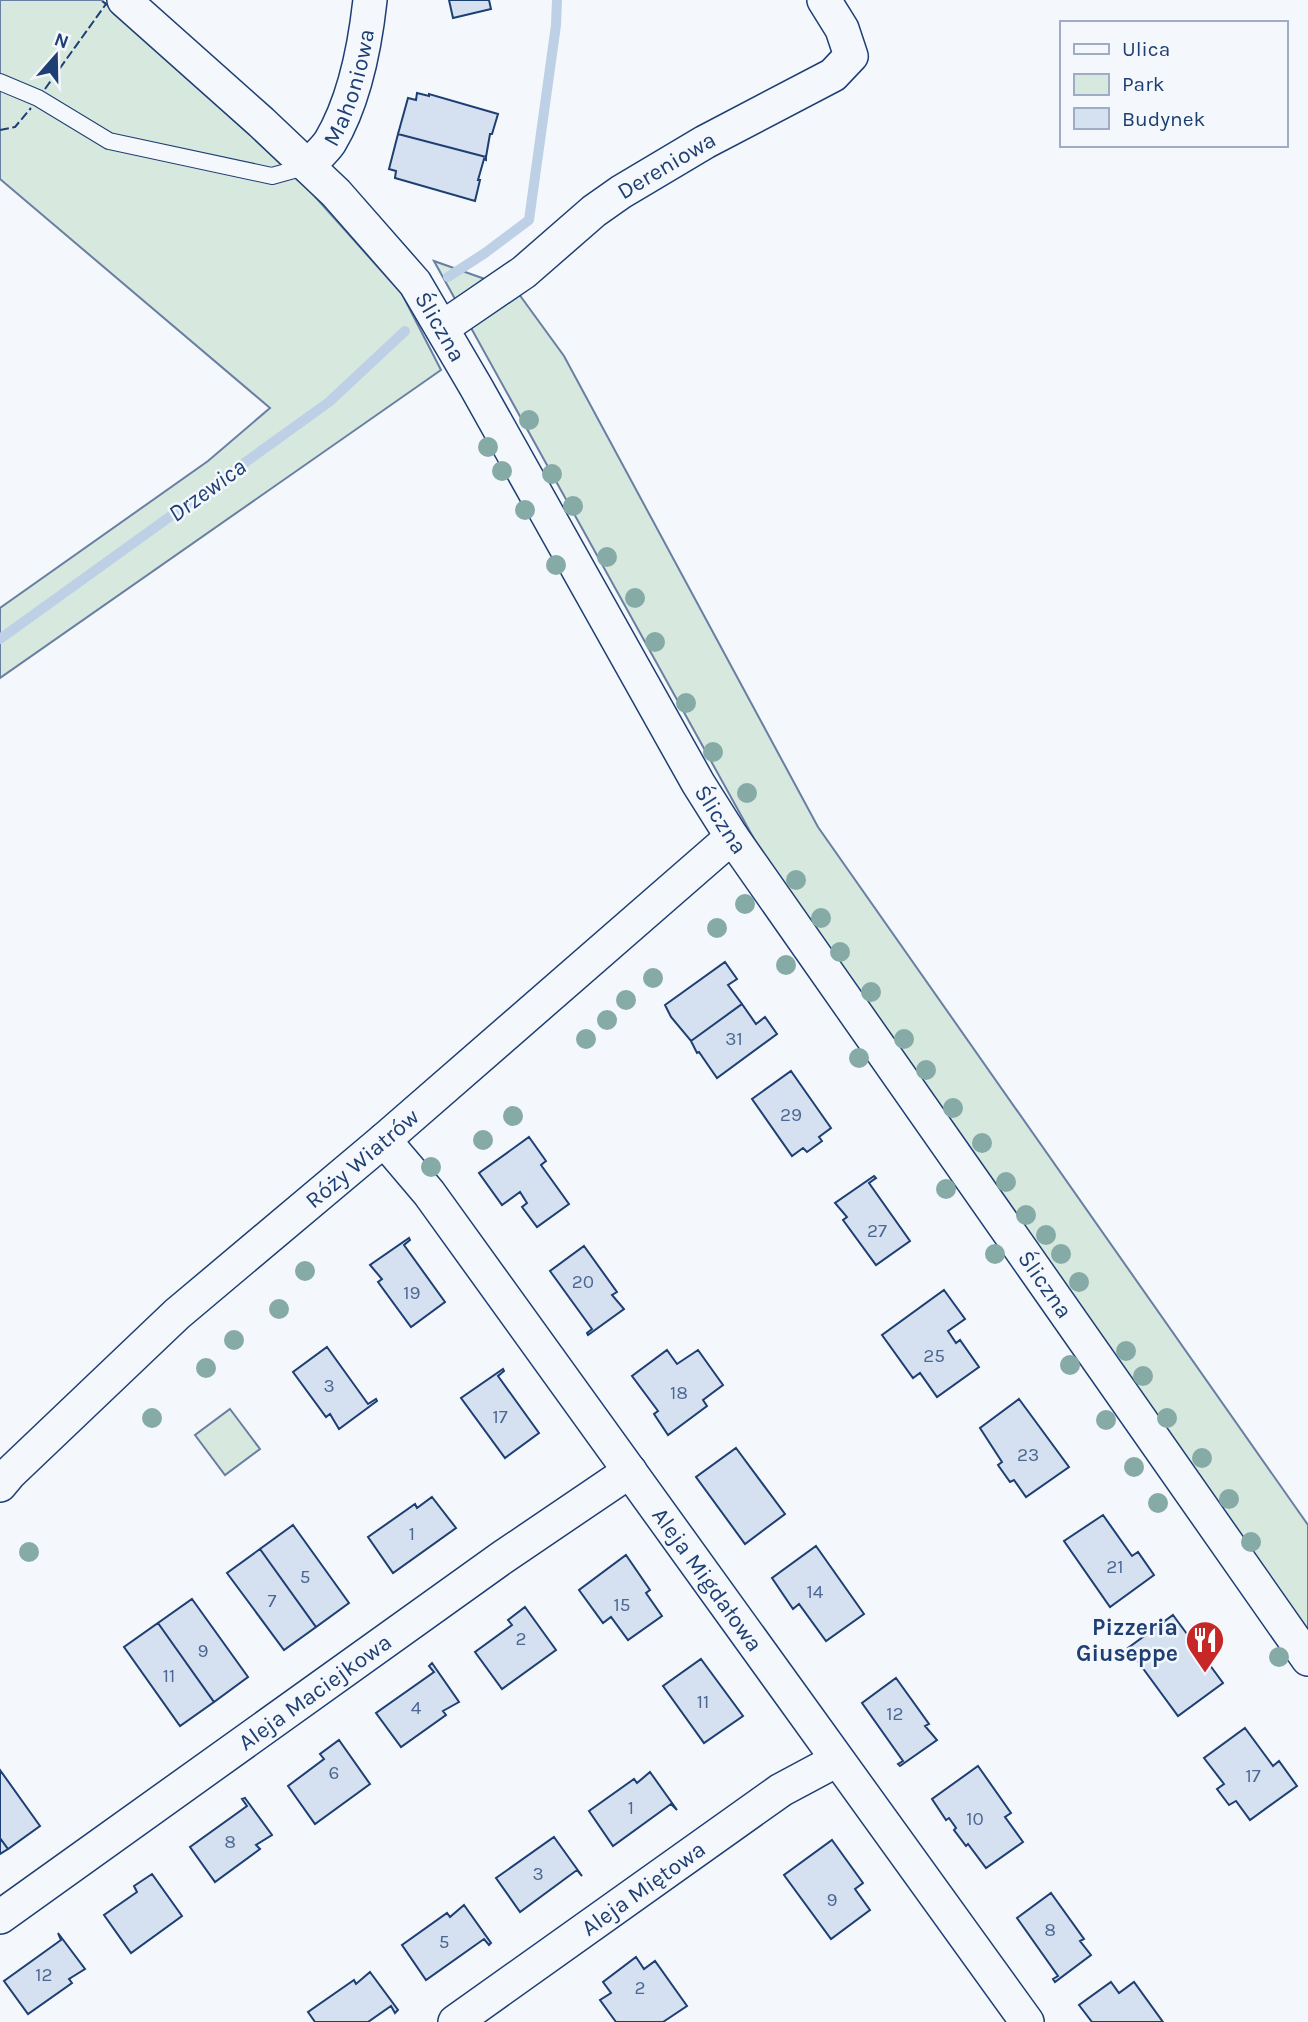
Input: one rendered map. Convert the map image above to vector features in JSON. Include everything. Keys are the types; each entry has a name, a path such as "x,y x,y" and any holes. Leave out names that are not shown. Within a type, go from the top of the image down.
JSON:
{"street":[{"name":"Śliczna","path":"124,0 336,193 415,283 691,771 732,837 1308,1659"},
{"name":"Mahoniowa","path":"308,166 328,144 344,115 366,37 370,0"},
{"name":"Dereniowa","path":"442,328 524,272 594,211 621,192 705,142 833,75 852,57 842,30 824,0"},
{"name":"Róży Wiatrów","path":"0,1485 10,1472 177,1314 384,1140 732,837"},
{"name":"Aleja Migdałowa","path":"384,1140 429,1193 1027,2022"},
{"name":"Aleja Maciejkowa","path":"0,1917 503,1557 630,1472"},
{"name":"Aleja Miętowa","path":"455,2022 781,1790 837,1760"}],"lane":[{"path":"0,82 38,98 109,141 272,176 308,166"}],"green space":[{"path":"0,0 101,0 106,4 302,182 402,294 441,370 0,678 0,608 208,461 270,408 0,179"},
{"path":"434,261 516,290 564,356 818,827 1308,1525 1308,1630 768,864"},
{"path":"230,1409 260,1449 225,1475 195,1435"}],"building":[{"path":"449,0 489,0 491,9 453,18"},
{"path":"417,93 498,114 490,134 486,157 398,134 408,98 416,100"},
{"path":"398,134 486,157 478,180 475,201 395,178 396,171 389,169"},
{"path":"725,962 737,979 728,985 742,1004 691,1041 671,1017 665,1005"},
{"path":"742,1004 756,1024 765,1017 777,1034 717,1078 691,1041"},
{"path":"791,1071 831,1128 819,1137 822,1141 807,1152 803,1148 792,1156 752,1099"},
{"path":"529,1137 546,1161 541,1165 569,1204 537,1227 522,1207 527,1203 520,1192 502,1205 479,1173"},
{"path":"874,1176 876,1178 869,1183 910,1241 876,1265 843,1220 847,1217 835,1203"},
{"path":"409,1238 404,1245 445,1302 411,1327 378,1282 382,1279 370,1265"},
{"path":"584,1246 617,1292 612,1295 624,1309 588,1335 592,1329 550,1271"},
{"path":"944,1290 965,1319 948,1331 956,1343 960,1340 979,1367 937,1397 920,1373 913,1378 882,1335"},
{"path":"327,1347 368,1404 376,1399 377,1401 339,1429 330,1414 326,1417 293,1372"},
{"path":"667,1350 677,1364 698,1350 723,1385 703,1400 707,1406 668,1435 654,1414 658,1411 632,1376"},
{"path":"503,1369 498,1376 539,1433 505,1458 461,1398"},
{"path":"1019,1399 1069,1467 1026,1497 1014,1480 1010,1482 998,1465 1002,1462 980,1428"},
{"path":"736,1448 785,1514 745,1544 696,1477"},
{"path":"432,1497 456,1528 393,1573 368,1537 415,1504 417,1508"},
{"path":"1103,1515 1132,1556 1138,1552 1154,1575 1110,1607 1064,1541"},
{"path":"293,1525 349,1603 316,1627 260,1549"},
{"path":"816,1546 864,1614 826,1641 799,1604 793,1609 772,1578"},
{"path":"260,1549 316,1627 284,1650 227,1573"},
{"path":"626,1555 650,1590 646,1593 662,1616 628,1640 611,1617 603,1623 579,1590"},
{"path":"192,1599 248,1677 214,1702 158,1623"},
{"path":"525,1607 556,1650 502,1689 475,1652 512,1625 508,1620"},
{"path":"1173,1615 1223,1683 1178,1716 1128,1648"},
{"path":"158,1623 214,1702 180,1726 124,1647"},
{"path":"701,1659 743,1716 704,1743 663,1686"},
{"path":"432,1663 459,1702 443,1711 446,1715 401,1747 376,1713 434,1672 429,1666"},
{"path":"896,1678 929,1724 925,1726 937,1740 900,1766 898,1764 903,1761 862,1703"},
{"path":"1245,1728 1273,1766 1279,1761 1297,1786 1250,1820 1236,1801 1229,1805 1217,1789 1224,1784 1204,1758"},
{"path":"339,1740 370,1784 315,1824 288,1786 324,1759 320,1754"},
{"path":"978,1766 1011,1813 1005,1817 1023,1842 986,1868 968,1844 966,1846 949,1818 946,1820 932,1799"},
{"path":"0,1770 40,1826 8,1849 0,1838"},
{"path":"650,1772 677,1810 671,1804 613,1846 589,1811 634,1779 637,1783"},
{"path":"245,1798 272,1835 256,1845 260,1849 215,1882 190,1847 247,1806 242,1799"},
{"path":"554,1837 582,1876 577,1870 520,1912 496,1878"},
{"path":"0,1838 8,1849 0,1854"},
{"path":"832,1840 863,1883 855,1889 870,1910 831,1939 784,1875"},
{"path":"152,1874 182,1916 131,1953 104,1915 137,1892 134,1886"},
{"path":"1051,1893 1084,1939 1080,1941 1091,1955 1055,1982 1053,1979 1058,1976 1017,1918"},
{"path":"464,1905 491,1943 489,1945 484,1939 426,1980 402,1945 447,1913 450,1917"},
{"path":"58,1933 85,1969 69,1979 72,1983 28,2014 4,1981 61,1940"},
{"path":"636,1957 644,1969 655,1961 687,2006 663,2022 616,2022 600,2000 611,1993 603,1982"},
{"path":"370,1972 398,2010 395,2013 391,2006 368,2022 315,2022 308,2012 354,1980 356,1984"},
{"path":"1111,1982 1119,1993 1134,1982 1163,2022 1092,2022 1079,2005"}],"waterway":[{"name":"Drzewica","path":"448,277 529,220 556,25 557,0"},
{"name":"Drzewica","path":"0,639 329,402 405,331"}],"fence":[{"path":"45,89 106,4 101,0"},
{"path":"0,130 15,127 31,108"}],"place":[{"name":"Pizzeria Giuseppe","path":"1205,1674"}]}
